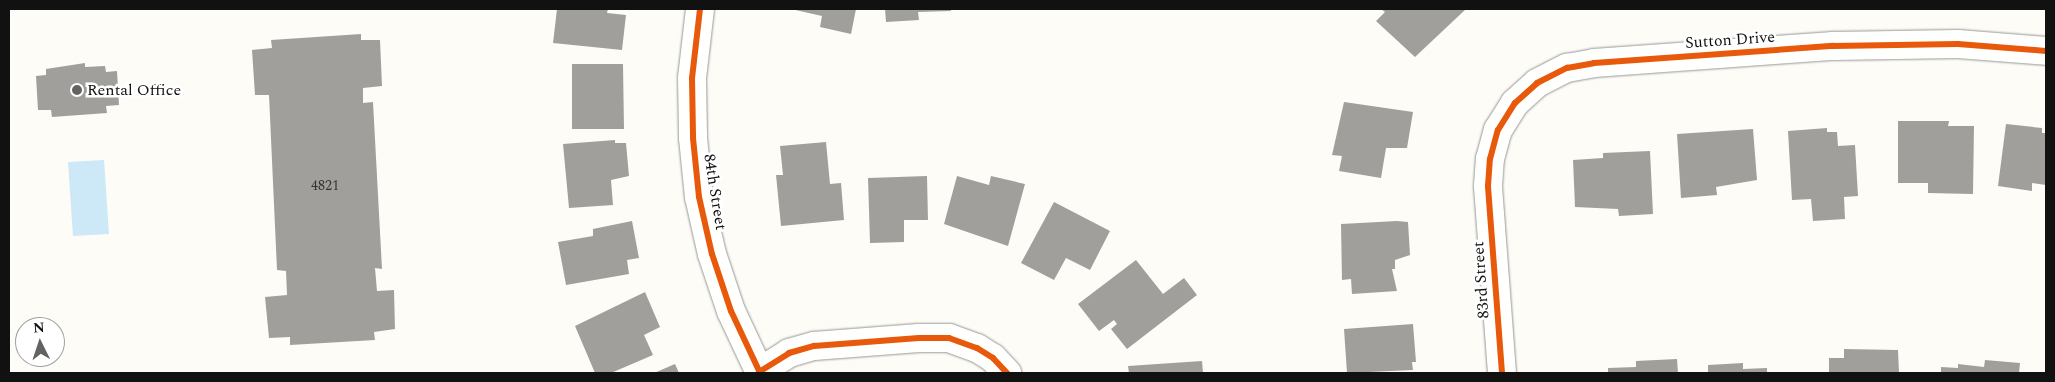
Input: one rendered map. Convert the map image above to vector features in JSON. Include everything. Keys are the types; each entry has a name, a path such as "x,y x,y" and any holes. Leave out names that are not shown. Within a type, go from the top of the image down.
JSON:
{"street":[{"name":"84th Street","path":"700,9 692,78 693,138 699,197 712,254 731,311 759,372 789,354 814,346 919,338 949,338 977,348 993,358 1007,373"},
{"name":"Sutton Drive","path":"1488,186 1490,159 1498,130 1515,103 1538,83 1567,68 1594,63 1866,44 1958,44 2046,51"},
{"name":"83rd Street","path":"1488,186 1502,373"}],"water":[{"path":"104,160 109,234 73,236 68,162"}],"building":[{"path":"557,9 608,9 607,13 626,15 622,50 553,43"},
{"path":"791,9 856,9 851,34 820,27 822,16"},
{"path":"885,9 950,9 951,11 918,12 919,20 886,22"},
{"path":"1381,9 1466,9 1415,57 1376,21 1385,12"},
{"path":"361,34 361,40 380,40 382,86 363,88 363,103 373,102 382,269 375,268 377,291 394,290 395,329 374,332 375,340 290,345 290,337 269,338 265,297 287,295 286,271 277,270 269,95 255,95 252,50 272,48 271,40"},
{"name":"Rental Office","path":"85,63 85,67 105,66 106,72 117,71 119,105 106,106 107,113 52,117 51,110 38,110 36,76 46,75 46,69"},
{"path":"572,64 623,64 624,129 572,129"},
{"path":"1344,102 1413,112 1407,148 1386,148 1381,178 1339,171 1342,156 1332,155"},
{"path":"1898,121 1949,121 1948,126 1974,126 1973,194 1928,193 1928,183 1898,183"},
{"path":"2006,124 2042,128 2042,133 2046,133 2046,185 2032,183 2032,191 1998,186"},
{"path":"1827,128 1827,132 1837,132 1838,146 1855,145 1858,196 1844,197 1845,219 1813,221 1811,199 1792,200 1788,131"},
{"path":"1753,129 1757,180 1716,187 1717,195 1681,198 1677,134"},
{"path":"615,140 615,143 626,143 629,176 611,180 613,205 569,208 563,144"},
{"path":"826,142 830,184 841,183 844,220 781,226 776,175 783,175 780,146"},
{"path":"1650,151 1653,214 1619,216 1618,209 1575,207 1573,160 1603,158 1603,153"},
{"path":"927,176 928,220 904,220 904,242 870,243 868,178"},
{"path":"957,176 989,185 991,176 1025,184 1008,246 944,224"},
{"path":"1054,202 1110,231 1090,270 1066,258 1054,280 1021,263"},
{"path":"632,221 639,258 627,260 629,274 566,285 558,242 593,236 593,229"},
{"path":"1408,222 1410,255 1395,260 1395,269 1392,269 1397,291 1352,294 1351,279 1342,280 1341,224"},
{"path":"1136,260 1163,294 1184,278 1197,295 1127,349 1111,329 1117,324 1114,320 1099,331 1078,304"},
{"path":"645,292 660,327 644,335 653,355 611,373 595,373 575,326"},
{"path":"1413,324 1416,362 1412,362 1413,370 1347,373 1344,329"},
{"path":"1844,349 1898,350 1899,373 1829,373 1829,358 1844,358"},
{"path":"1677,359 1678,373 1608,373 1608,368 1636,367 1636,361"},
{"path":"1985,360 2020,363 2019,373 1941,373 1941,367 1958,368 1958,364 1984,367"},
{"path":"1202,361 1203,373 1129,373 1128,366"},
{"path":"1743,363 1743,369 1767,368 1767,373 1708,373 1708,365"},
{"path":"675,364 679,373 654,373"}],"cycle path":[{"path":"700,9 692,78 693,138 699,197 712,254 731,311 760,373"},
{"path":"1502,373 1488,186 1490,159 1498,130 1515,103 1537,83 1567,68 1594,63 1833,46 1958,44 2046,51"},
{"path":"759,372 789,353 814,346 919,338 949,338 977,348 993,358 1007,373"}],"place":[{"name":"Rental Office","path":"77,90"}]}
